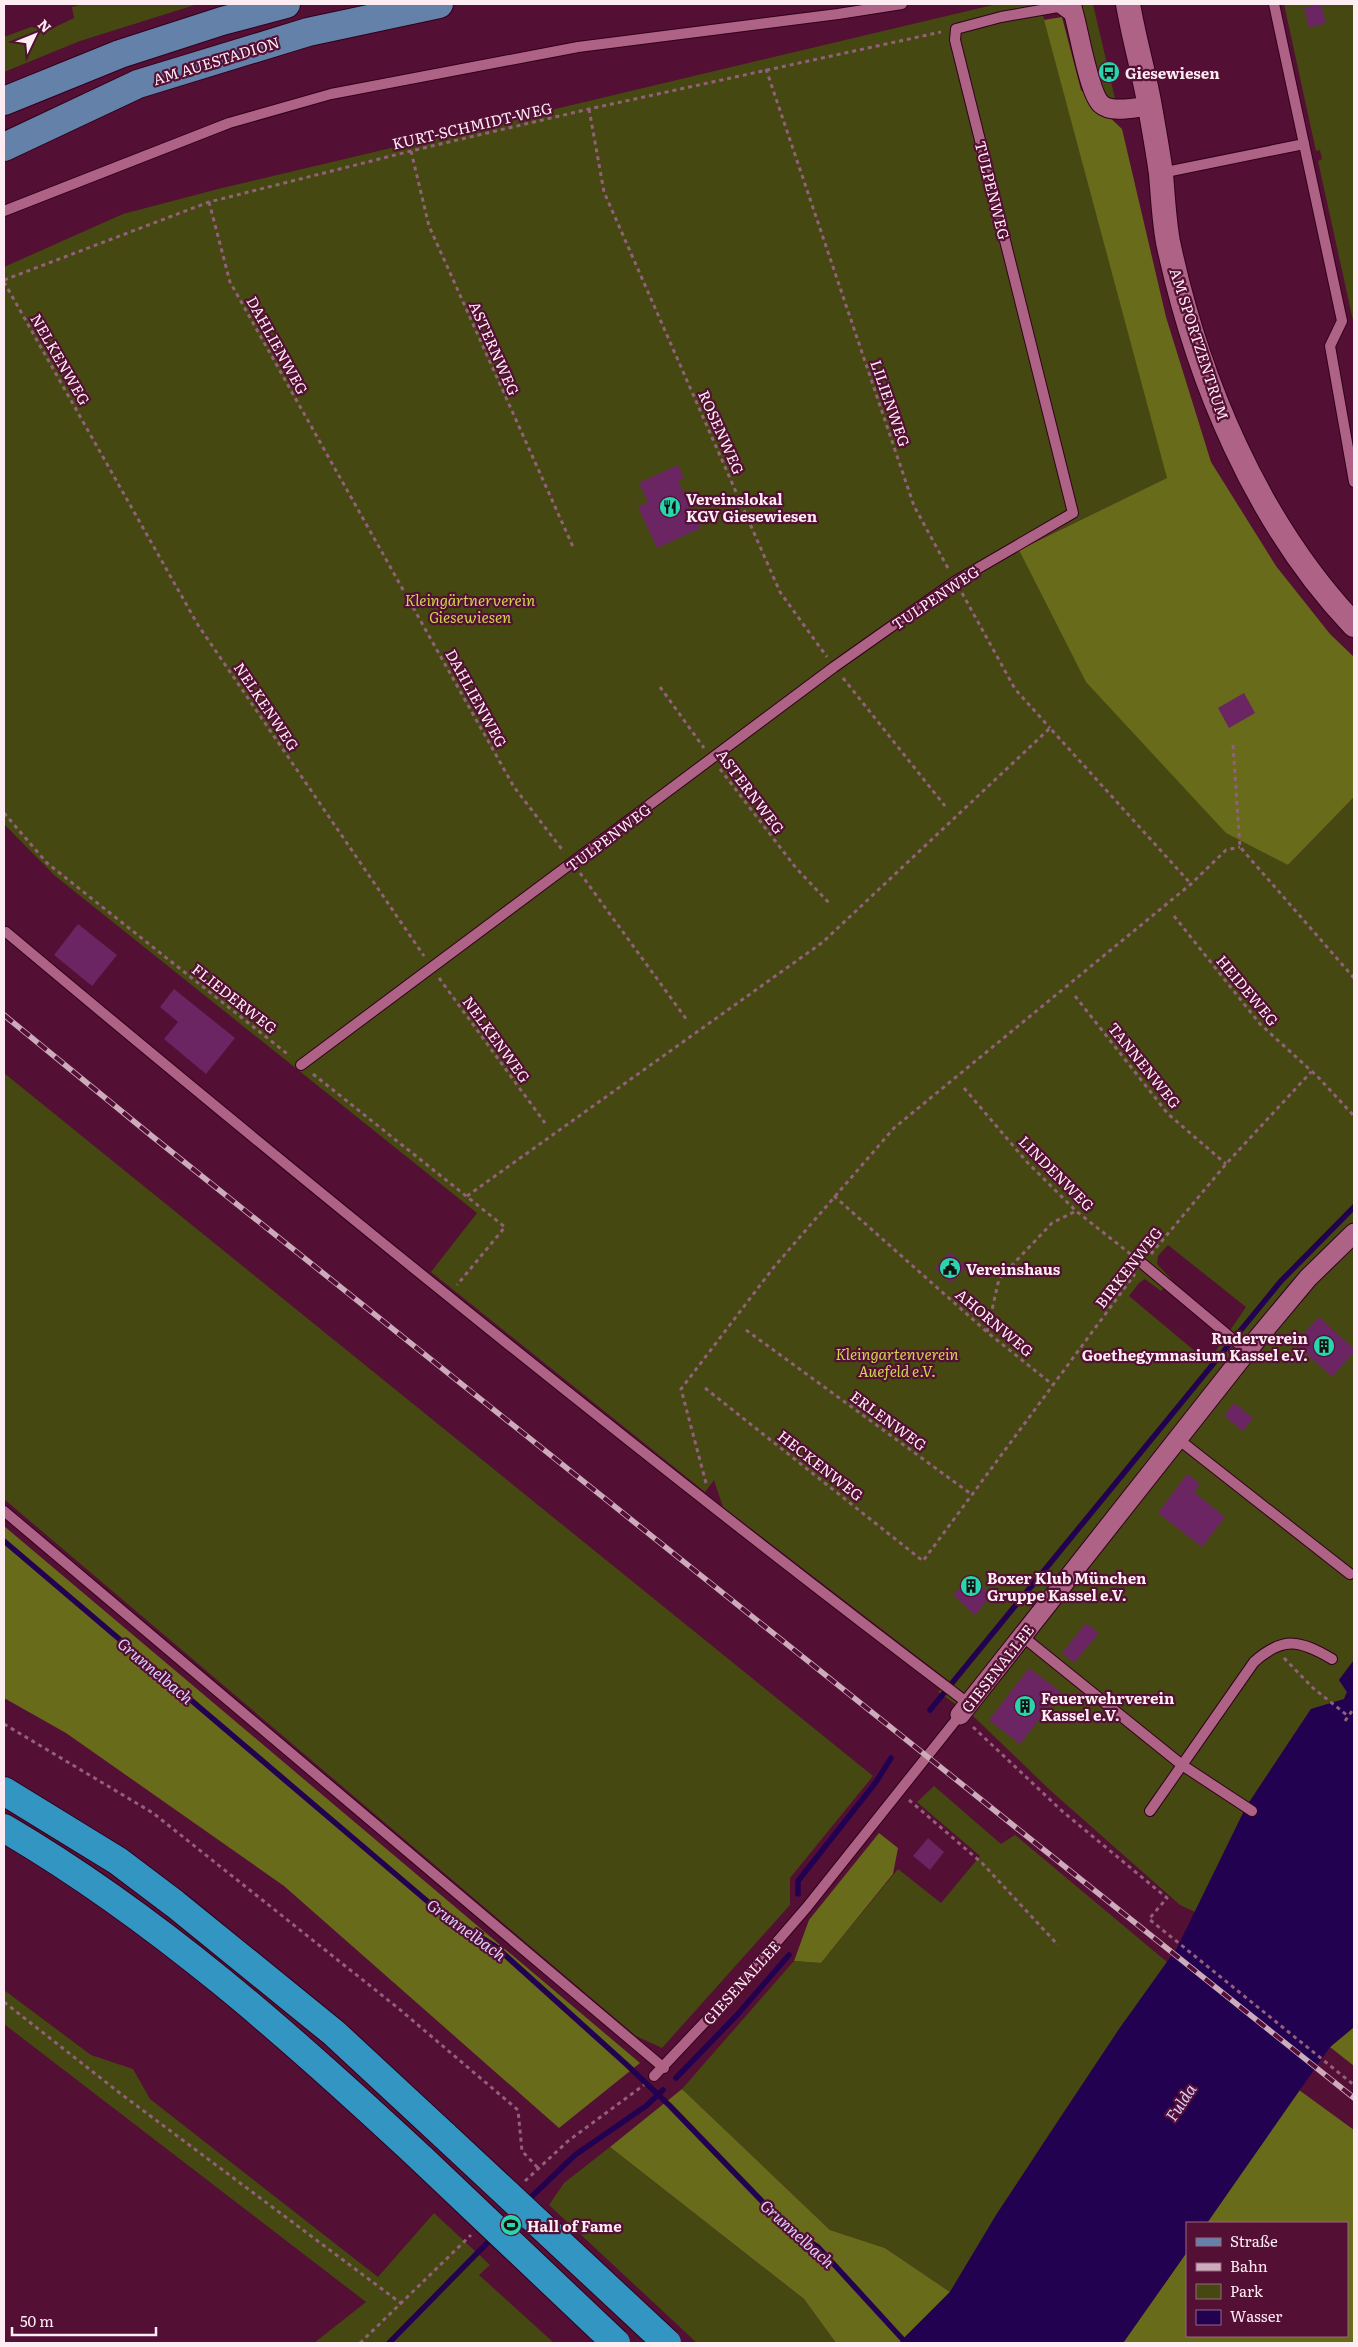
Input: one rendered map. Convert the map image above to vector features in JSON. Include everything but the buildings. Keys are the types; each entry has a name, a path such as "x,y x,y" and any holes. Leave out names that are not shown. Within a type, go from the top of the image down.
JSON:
{"highway":[{"path":"4,1791 118,1861 175,1904 334,2033 666,2343"},
{"path":"11,1834 95,1886 201,1964 277,2026 616,2343"}],"main road":[{"path":"4,101 120,54 222,21 286,4"},
{"name":"AM AUESTADION","path":"4,147 138,84 308,32 439,4"}],"street":[{"name":"AM SPORTZENTRUM","path":"1120,4 1133,30"},
{"name":"AM SPORTZENTRUM","path":"1128,4 1150,106 1168,241 1184,305 1216,403 1258,492 1292,547 1336,606 1354,625"},
{"path":"1074,12 1092,87 1100,104 1114,109 1150,106"},
{"name":"GIESENALLEE","path":"961,1704 1022,1636 1178,1439 1243,1347 1308,1278 1354,1233"}],"lane":[{"path":"4,211 229,123 331,94 578,47 902,4"},
{"path":"1274,4 1342,320 1330,346 1354,482"},
{"path":"956,29 1001,16 1058,7 1074,12"},
{"name":"TULPENWEG","path":"301,1065 834,667 956,581 1073,513 958,49 956,29"},
{"path":"1160,173 1304,144"},
{"path":"6,932 199,1094 697,1496 942,1684 961,1704"},
{"path":"1143,1264 1243,1347"},
{"path":"1178,1439 1350,1574"},
{"path":"4,1511 664,2068"},
{"path":"1022,1636 1182,1765 1252,1811"},
{"path":"1150,1811 1254,1662 1273,1647 1279,1644 1291,1643 1304,1646 1332,1659"},
{"name":"GIESENALLEE","path":"654,2076 664,2068 807,1907 900,1791 961,1704"}],"path":[{"name":"KURT-SCHMIDT-WEG","path":"4,281 209,202 411,151 589,109 956,29"},
{"name":"LILIENWEG","path":"766,69 914,506 1015,689 1191,884"},
{"name":"ROSENWEG","path":"589,109 604,192 780,592 834,667 945,806"},
{"name":"ASTERNWEG","path":"411,151 429,226 574,549"},
{"name":"DAHLIENWEG","path":"209,202 230,282 514,787 573,863 687,1020"},
{"name":"NELKENWEG","path":"4,281 198,625 432,968 544,1123"},
{"name":"ASTERNWEG","path":"660,687 796,868 830,904"},
{"path":"467,1196 823,942 1050,728"},
{"path":"1232,746 1240,847 1354,978"},
{"name":"FLIEDERWEG","path":"4,812 46,863 505,1227 449,1295"},
{"path":"697,1496 706,1483 681,1389 774,1267 894,1128 1191,884 1226,850 1240,847"},
{"name":"HEIDEWEG","path":"1174,916 1260,1024 1354,1116"},
{"name":"TANNENWEG","path":"1075,996 1168,1114 1226,1164"},
{"name":"BIRKENWEG","path":"923,1560 1143,1264 1226,1164 1311,1072"},
{"name":"LINDENWEG","path":"964,1088 1027,1162 1076,1211 1143,1264"},
{"name":"AHORNWEG","path":"834,1196 987,1332 1053,1385"},
{"path":"987,1332 999,1279 1052,1223 1076,1211"},
{"name":"ERLENWEG","path":"746,1330 971,1494"},
{"name":"HECKENWEG","path":"705,1388 923,1560"},
{"path":"1273,1647 1313,1688 1348,1716"},
{"path":"961,1704 1062,1811 1167,1898 1149,1919 1354,2085"},
{"path":"1345,1720 1352,1711"},
{"path":"4,1724 153,1813 398,2008 518,2110 522,2151 538,2168"},
{"path":"900,1791 982,1863 1058,1945"},
{"path":"4,2002 121,2094 402,2304"},
{"path":"526,2179 568,2141 642,2087"},
{"path":"360,2343 402,2304 467,2238"}],"green space":[{"path":"83,4 198,4 80,41 4,72 4,37 31,27 49,30 74,18 72,7"},
{"path":"997,4 1040,4 1168,478 1020,549 1288,865 1354,797 1354,1660 1339,1680 1347,1692 1344,1700 1311,1709 1246,1807 1195,1912 1180,1905 1051,1791 974,1717 938,1692 949,1681 723,1507 714,1480 705,1492 431,1272 477,1213 54,875 4,824 4,267 123,214 218,189","holes":["1168,1245 1246,1307 1208,1362 1129,1296 1139,1283 1145,1279 1161,1291 1171,1279 1157,1264 1158,1256"]},
{"path":"1079,4 1093,4 1116,103 1108,100 1101,92"},
{"path":"1284,4 1354,4 1354,325 1318,161 1322,159 1320,150 1316,151"},
{"path":"4,1073 873,1776 790,1878 790,1905 662,2048 636,2036 4,1499"},
{"path":"934,1786 1001,1844 1015,1835 1167,1962 1055,2125 950,2292 885,2248 830,2230 682,2089 794,1961 821,1963 898,1869 941,1903 980,1856 917,1802"},
{"path":"4,1990 91,2055 133,2069 150,2099 378,2277 434,2213 490,2265 479,2275 554,2343 314,2343 366,2302 4,2024"},
{"path":"610,2147 804,2299 836,2343 697,2343 549,2205 564,2183"}],"shaded area":[{"path":"1062,17 1081,90 1122,129 1166,317 1211,462 1276,566 1330,634 1354,657 1354,797 1288,865 1226,833 1086,682 1019,550 1167,478 1044,20"},
{"path":"4,1526 640,2063 559,2128 284,1886 66,1733 4,1698"},
{"path":"879,1833 898,1848 893,1874 821,1963 794,1961 809,1920"},
{"path":"1354,2027 1354,2066 1330,2047"},
{"path":"682,2089 830,2230 885,2248 950,2292 899,2343 836,2343 804,2299 610,2147"},
{"path":"1299,2090 1354,2130 1354,2343 1123,2343 1186,2253 1186,2337 1348,2337 1348,2222 1208,2222"}],"water":[{"name":"Fulda","path":"1354,1660 1354,2027 1330,2047 1208,2222 1186,2222 1186,2253 1123,2343 899,2343 950,2292 996,2215 1119,2029 1177,1948 1246,1807 1311,1709 1344,1699 1347,1692 1339,1680"}],"waterway":[{"path":"930,1710 1281,1281 1354,1207"},
{"name":"Grunnelbach","path":"4,1541 440,1912 495,1946 670,2106 787,2227 818,2247 906,2343"},
{"path":"798,1894 798,1881 876,1782 891,1758"},
{"path":"676,2078 737,2015 789,1955"},
{"path":"526,2202 575,2155 646,2106 663,2090"},
{"path":"389,2343 494,2236"}],"railway":[{"path":"4,1015 153,1137 1354,2098"}],"place":[{"name":"Giesewiesen","path":"1109,72"},
{"name":"Vereinslokal KGV Giesewiesen","path":"670,507"},
{"name":"Vereinshaus","path":"950,1268"},
{"name":"Ruderverein Goethegymnasium Kassel e.V.","path":"1324,1346"},
{"name":"Boxer Klub München Gruppe Kassel e.V.","path":"971,1586"},
{"name":"Feuerwehrverein Kassel e.V.","path":"1025,1706"},
{"name":"Hall of Fame","path":"511,2225"}],"park label":[{"name":"Kleingärtnerverein Giesewiesen","path":"470,608"},
{"name":"Kleingartenverein Auefeld e.V.","path":"897,1362"}]}
